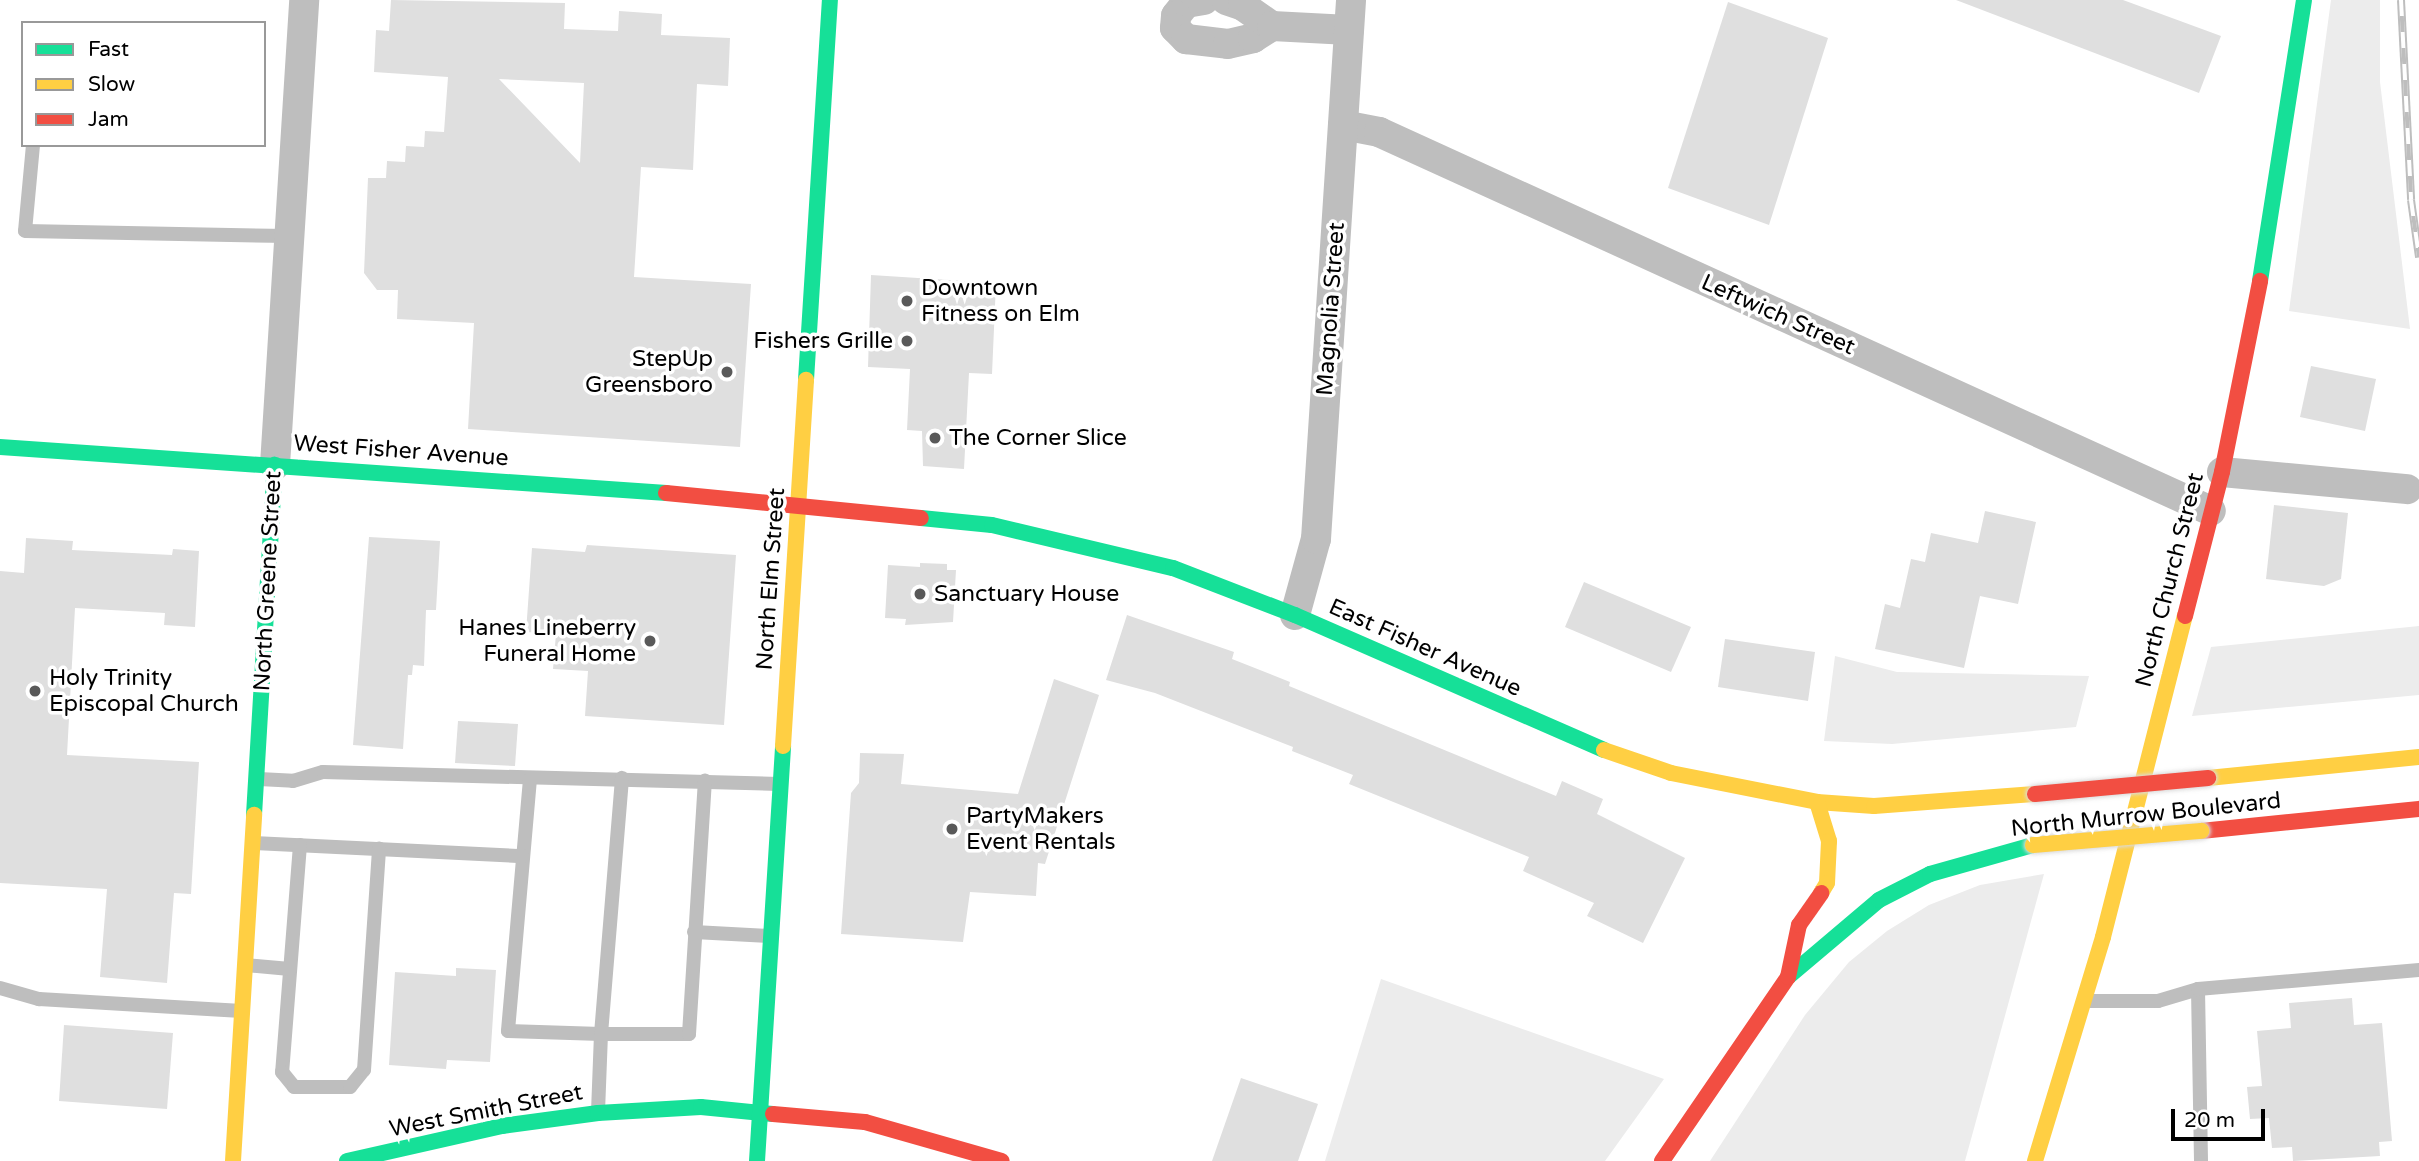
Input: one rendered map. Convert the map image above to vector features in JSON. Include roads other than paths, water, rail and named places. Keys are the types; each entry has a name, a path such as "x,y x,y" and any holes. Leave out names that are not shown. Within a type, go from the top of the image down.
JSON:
{"main road":[{"name":"North Elm Street","path":"757,1161 830,0"},
{"name":"North Church Street","path":"2035,1161 2086,1001 2222,472 2251,340 2304,0"},
{"name":"West Fisher Avenue","path":"0,447 799,503"},
{"name":"North Greene Street","path":"233,1161 275,465"},
{"name":"East Fisher Avenue","path":"799,503 1044,535 1173,568 1295,615 1619,757 1721,786 1817,802 1874,806 2035,794"},
{"name":"North Murrow Boulevard","path":"2035,794 2419,757"},
{"path":"1662,1161 1788,977 1799,925 1826,883 1828,872 1829,841 1817,802"},
{"name":"North Murrow Boulevard","path":"1788,977 1879,900 1930,874 2033,845 2419,810"},
{"name":"West Smith Street","path":"347,1161 413,1154 502,1126 598,1113 701,1107 761,1110 865,1122 958,1145 1002,1161"}],"street":[{"name":"North Greene Street","path":"275,465 304,0"},
{"path":"1203,0 1186,4 1176,16 1175,28 1186,39 1228,44 1253,38 1272,26"},
{"path":"1226,0 1243,6 1272,26 1349,30"},
{"name":"Magnolia Street","path":"1295,615 1316,539 1351,0"},
{"name":"Leftwich Street","path":"1343,125 1380,132 2211,511"},
{"path":"2222,472 2407,489"}],"lane":[{"path":"33,147 25,230 289,236"},
{"path":"256,779 293,781 323,772 781,784"},
{"path":"598,1113 601,1034 622,778"},
{"path":"530,779 508,1031 601,1034 689,1034 705,781"},
{"path":"252,843 523,856"},
{"path":"300,845 282,1072 294,1087 350,1087 364,1070 379,849"},
{"path":"694,932 771,936"},
{"path":"245,965 290,969"},
{"path":"2086,1001 2158,1001 2198,989 2419,970"},
{"path":"0,988 40,999 244,1012"},
{"path":"2198,989 2201,1161"}],"railway":[{"path":"2401,0 2411,200 2419,257"}],"place":[{"name":"Downtown Fitness on Elm","path":"907,301"},
{"name":"Fishers Grille","path":"907,341"},
{"name":"StepUp Greensboro","path":"727,372"},
{"name":"The Corner Slice","path":"935,438"},
{"name":"Sanctuary House","path":"920,594"},
{"name":"Hanes Lineberry Funeral Home","path":"650,641"},
{"name":"Holy Trinity Episcopal Church","path":"35,691"},
{"name":"PartyMakers Event Rentals","path":"952,829"}]}
